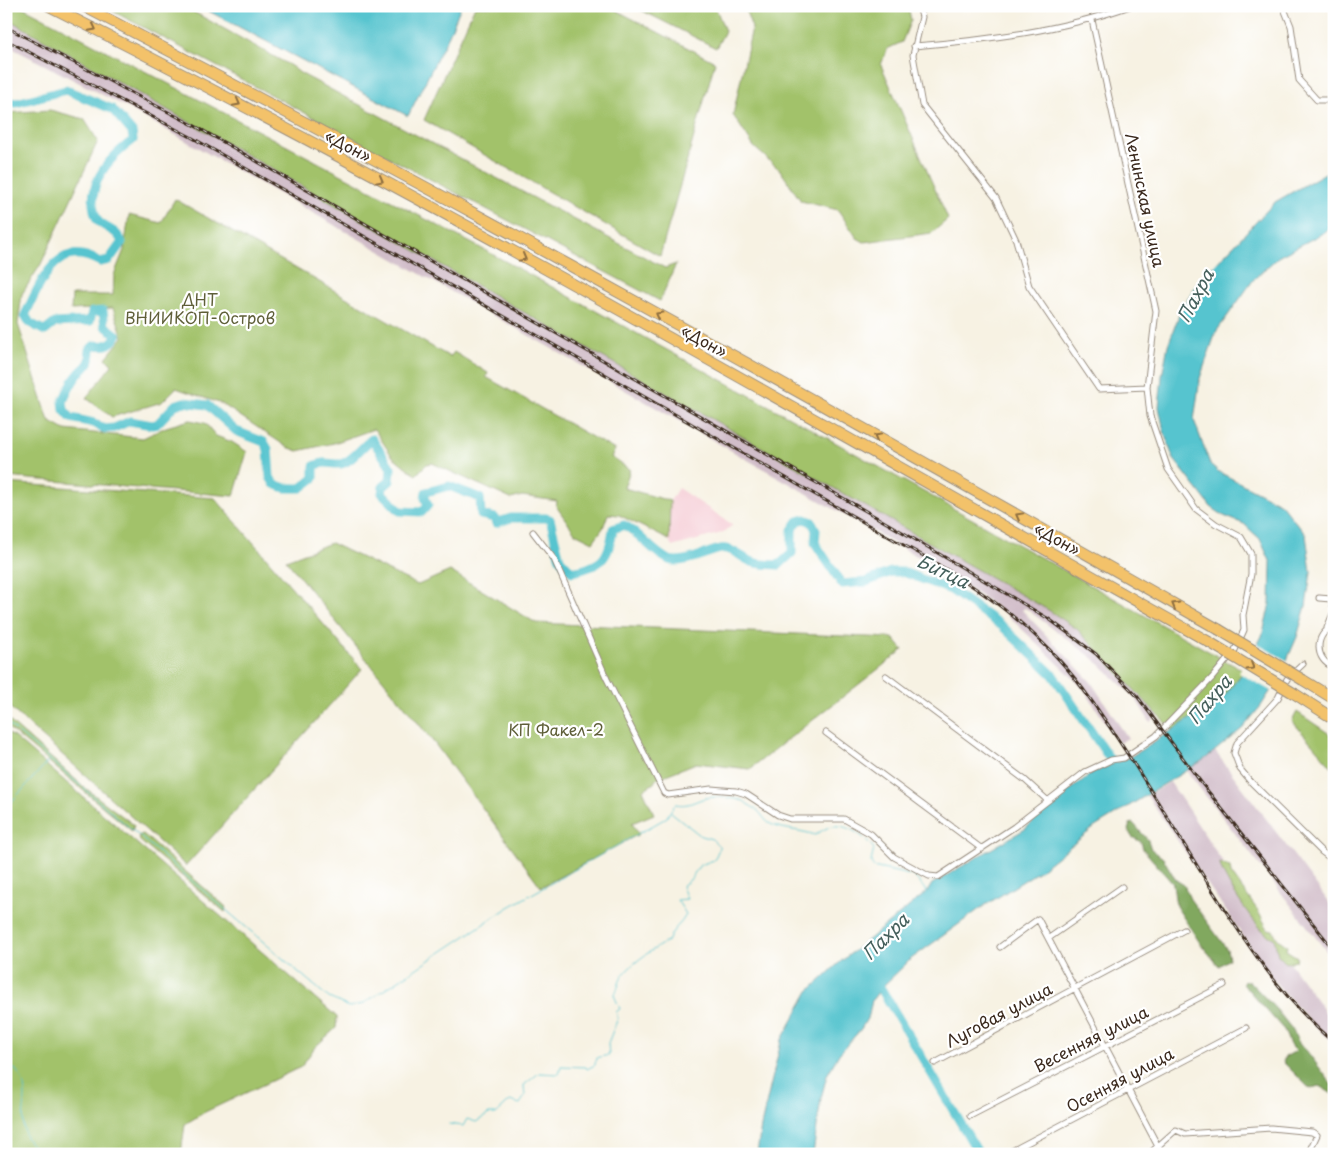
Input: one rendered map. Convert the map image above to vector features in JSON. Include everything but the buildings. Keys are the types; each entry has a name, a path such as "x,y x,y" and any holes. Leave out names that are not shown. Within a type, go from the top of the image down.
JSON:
{"highway":[{"name":"«Дон»","path":"49,6 234,101 486,238 1209,642 1334,719"},
{"name":"«Дон»","path":"83,6 330,135 647,308 1218,629 1334,699"}],"street":[{"path":"920,6 922,17 914,46 915,74 922,105 996,198 1016,240 1029,286 1075,357 1099,389 1147,387"},
{"path":"914,46 965,42 1092,20 1130,6"},
{"path":"1283,6 1291,26 1299,80 1317,100 1328,100 1334,111"},
{"name":"Ленинская улица","path":"533,532 554,559 608,679 664,793 668,795 711,789 736,790 790,820 844,819 871,834 894,857 929,876 938,877 982,849 1085,772 1111,760 1124,758 1156,736 1212,678 1235,650 1244,630 1242,615 1251,574 1251,554 1241,537 1216,524 1196,509 1168,468 1150,416 1147,387 1156,311 1092,20"},
{"path":"1319,598 1330,599 1334,610 1327,628 1320,636 1318,647 1322,656 1334,666"},
{"path":"1327,628 1334,627"},
{"path":"1303,664 1288,679 1278,698 1237,743 1234,753 1240,769 1250,781 1322,852 1334,861"},
{"path":"886,676 1026,780 1047,800"},
{"path":"826,733 982,849"},
{"path":"1049,938 1122,887"},
{"name":"Луговая улица","path":"1000,947 1038,919 1104,1046 1130,1090 1162,1154"},
{"name":"Луговая улица","path":"935,1063 1184,930"},
{"name":"Весенняя улица","path":"970,1116 1224,985"},
{"name":"Осенняя улица","path":"1006,1154 1246,1028"},
{"path":"1149,1154 1176,1130 1185,1134 1272,1128 1312,1132 1317,1135 1308,1154"}],"shaded area":[{"path":"6,18 1050,611 1077,629 1158,715 1150,722 1135,698 1094,659 1025,608 1022,610 1091,682 1128,738 1119,743 1084,690 1068,673 1004,612 945,572 128,108 6,45"},
{"path":"678,488 733,525 722,533 672,547 669,540 670,501"},
{"path":"1215,751 1334,909 1334,961 1185,769"},
{"path":"1170,782 1284,955 1334,1024 1334,1043 1318,1030 1274,981 1147,796"}],"green space":[{"path":"6,6 21,6 492,254 822,435 1244,671 1225,695 1173,731 1077,629 1050,611 6,18"},
{"path":"103,6 183,6 291,66 300,73 665,268 676,264 660,301"},
{"path":"475,6 608,6 715,62 660,256 424,120"},
{"path":"633,6 715,6 725,31 716,48"},
{"path":"744,6 908,6 911,20 902,42 887,49 881,65 948,219 932,233 864,242 857,238 838,210 801,201 780,170 754,147 733,115 752,28"},
{"path":"50,110 84,119 98,141 41,264 22,294 18,324 49,421 65,430 143,438 166,427 190,420 205,423 216,436 232,442 247,452 234,496 6,477 6,113"},
{"name":"ДНТ ВНИИКОП-Остров","path":"175,199 450,357 454,352 488,373 486,377 615,450 611,457 630,470 624,488 670,501 669,540 619,515 608,514 603,528 593,542 575,533 556,506 557,501 522,496 511,499 432,463 427,464 416,475 392,456 374,429 334,443 298,451 287,447 222,404 176,388 162,402 112,417 86,398 112,365 106,358 123,337 113,308 71,310 72,295 113,295 114,275 124,250 129,215 161,223"},
{"path":"6,483 215,498 362,669 186,866 6,704"},
{"name":"КП Факел-2","path":"331,543 418,585 450,571 536,623 893,638 903,650 750,769 696,763 656,779 654,783 643,790 654,814 632,823 639,834 541,887 435,744 286,560"},
{"path":"1297,712 1334,737 1334,769 1292,721"},
{"path":"6,718 84,787 134,825 132,831 6,726"},
{"path":"6,732 337,1017 336,1028 315,1047 301,1067 205,1112 185,1124 181,1154 6,1154"},
{"path":"1133,823 1148,840 1151,849 1163,858 1176,880 1184,885 1190,899 1227,949 1229,959 1219,966 1200,943 1176,906 1173,884 1143,849 1141,842 1132,837 1128,830 1130,824"},
{"path":"143,834 226,907 225,912 140,841 138,836"},
{"path":"1220,863 1230,867 1231,873 1256,908 1268,929 1273,930 1277,938 1287,946 1286,950 1297,957 1296,961 1286,963 1278,955 1274,938 1268,935 1251,917 1226,879"},
{"path":"1244,981 1249,981 1292,1029 1300,1045 1306,1050 1334,1087 1334,1095 1319,1086 1308,1087 1283,1062 1285,1057 1296,1051 1290,1045 1284,1030 1243,984"}],"water":[{"path":"199,6 461,6 449,35 408,116"},
{"name":"Пахра","path":"1334,168 1334,227 1278,257 1254,279 1216,332 1200,378 1194,420 1210,464 1219,472 1281,504 1306,535 1311,572 1306,606 1297,637 1280,676 1261,706 1243,728 1205,759 1095,827 1039,871 981,908 911,959 883,986 872,1000 869,1015 861,1029 839,1054 827,1075 821,1098 813,1154 757,1154 761,1126 781,1041 809,991 839,963 927,892 932,884 1025,829 1059,798 1094,772 1130,757 1199,713 1225,695 1244,671 1262,636 1270,604 1271,563 1260,539 1244,524 1224,516 1211,507 1173,458 1164,431 1159,407 1162,376 1168,345 1179,315 1195,286 1275,202"}],"pier":[{"path":"1256,643 1288,661 1282,677 1273,692 1239,673"}],"waterway":[{"name":"Битца","path":"6,101 16,103 66,90 112,109 132,132 133,140 111,160 100,176 96,184 93,204 96,218 99,222 118,235 122,242 109,260 100,262 85,256 72,255 61,259 44,277 25,315 30,323 45,331 55,323 90,321 92,312 103,311 105,326 117,335 108,344 102,346 95,345 89,350 90,359 88,365 75,379 63,401 64,410 71,418 94,423 104,429 114,428 130,421 152,425 157,424 175,405 184,402 207,405 236,431 264,442 268,449 270,477 274,484 285,488 301,488 314,478 314,466 322,463 341,464 353,457 372,439 391,468 390,481 383,487 382,493 400,511 422,512 428,505 425,498 426,492 449,486 480,498 481,515 495,518 496,523 511,518 550,519 560,559 572,572 590,567 602,560 609,548 613,529 624,525 669,560 681,561 716,550 726,549 752,562 779,565 792,553 792,530 798,521 805,519 812,522 816,530 815,543 842,584 866,582 891,572 903,572 951,590 1002,626 1053,675 1114,765 1121,771"},
{"path":"6,722 329,998 349,1007 363,1004 509,907 666,818 675,804 692,803 712,797 729,798 744,801 757,810 768,822 782,828 815,835 833,826 851,829 867,840 874,849 871,862 873,867 914,876 927,892"},
{"path":"6,808 50,759"},
{"path":"449,1124 463,1126 467,1119 476,1122 489,1114 496,1114 510,1101 520,1104 525,1096 524,1085 539,1073 559,1074 561,1066 586,1067 587,1069 595,1065 596,1058 609,1055 608,1043 618,1018 616,1012 620,1009 614,995 622,977 639,959 669,940 672,932 686,914 677,900 687,899 682,886 690,880 700,865 714,860 720,847 712,839 701,836 671,812"},
{"path":"876,980 979,1154"},
{"path":"6,1070 15,1069 21,1077 25,1094 23,1119 26,1137 42,1154"}],"railway":[{"path":"6,27 197,127 904,533 1049,619 1096,654 1137,696 1203,785 1334,950"},
{"path":"6,40 191,137 924,556 999,605 1044,644 1083,689 1130,758 1247,943 1296,1006 1334,1043"}]}
